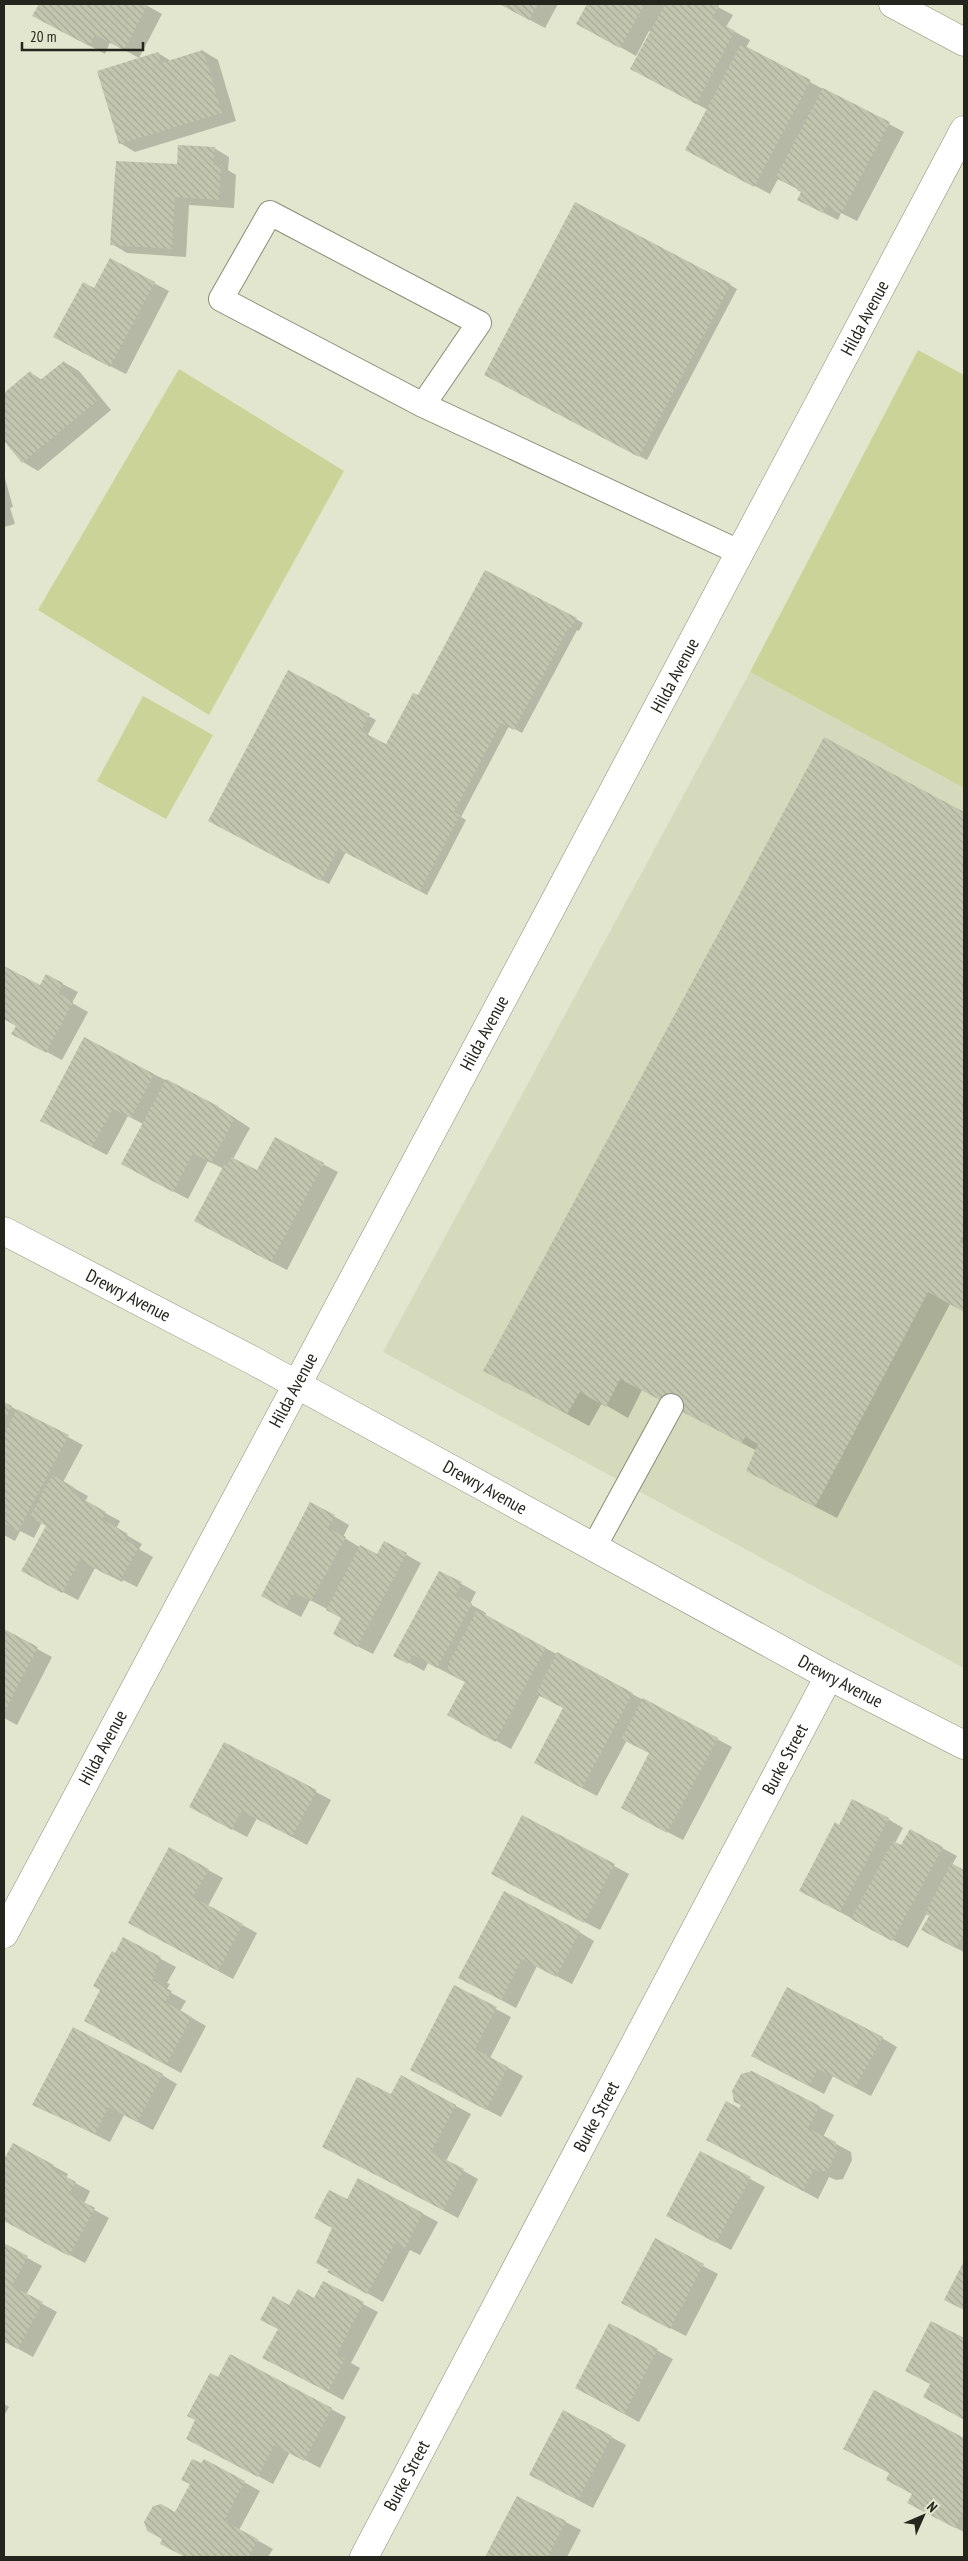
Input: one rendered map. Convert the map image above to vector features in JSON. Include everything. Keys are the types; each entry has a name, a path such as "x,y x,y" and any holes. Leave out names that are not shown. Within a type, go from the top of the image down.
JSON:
{"street":[{"path":"893,4 964,42"},
{"name":"Hilda Avenue","path":"4,1934 294,1384 741,553 964,130"},
{"name":"Drewry Avenue","path":"4,1231 252,1360 828,1676 964,1745"},
{"name":"Burke Street","path":"364,2557 828,1676"}],"lane":[{"path":"423,405 479,323 270,213 220,299 423,405 741,553"},
{"path":"594,1547 670,1406"}],"shaded area":[{"path":"750,672 964,788 964,1668 383,1352"}],"green space":[{"path":"918,350 964,375 964,788 750,672"},
{"path":"179,369 344,471 209,715 38,610"},
{"path":"143,696 213,735 166,819 97,781"}],"building":[{"path":"39,4 148,4 124,50 95,35 89,46 32,16"},
{"path":"499,4 538,4 529,20"},
{"path":"587,4 645,4 620,48 576,24"},
{"path":"665,4 715,4 719,6 712,18 735,31 696,104 630,69"},
{"path":"741,44 811,80 754,187 685,150"},
{"path":"203,50 222,113 119,144 97,71 158,52 161,63"},
{"path":"823,88 890,122 841,214 826,206 823,213 797,200 801,192 797,190 799,188 775,178"},
{"path":"178,145 215,147 213,165 221,165 219,200 175,197 172,249 110,245 116,161 177,164"},
{"path":"575,202 731,284 639,457 484,375"},
{"path":"110,258 155,282 110,367 53,337 83,282 94,288"},
{"path":"64,361 97,401 22,463 4,441 4,393 30,371 39,381"},
{"path":"485,570 577,618 571,628 569,627 514,730 501,723 454,812 460,815 420,891 338,849 321,881 208,821 288,670 370,714 361,731 386,744 413,693 418,695"},
{"path":"824,737 964,812 964,1233 960,1242 964,1245 964,1312 928,1292 815,1507 746,1471 758,1444 745,1437 742,1443 620,1379 606,1407 580,1392 567,1414 483,1371"},
{"path":"4,966 40,985 46,974 63,983 58,993 73,1002 46,1053 11,1034 16,1026 4,1019"},
{"path":"84,1037 154,1074 131,1118 113,1109 92,1147 40,1121"},
{"path":"166,1079 218,1106 217,1108 235,1118 211,1163 193,1153 173,1192 121,1164"},
{"path":"275,1137 324,1163 271,1262 194,1221 224,1165 227,1166 231,1157 257,1170"},
{"path":"4,1402 12,1406 4,1421"},
{"path":"17,1409 69,1435 18,1531 4,1523 4,1434"},
{"path":"52,1475 74,1487 71,1492 106,1512 102,1519 128,1534 125,1540 139,1547 121,1579 108,1572 107,1575 80,1560 62,1593 21,1571 46,1526 30,1517"},
{"path":"310,1502 335,1515 328,1528 346,1537 311,1601 294,1593 285,1609 261,1596"},
{"path":"384,1541 407,1553 357,1647 333,1634 341,1618 326,1610 360,1545 377,1554"},
{"path":"439,1571 462,1582 456,1595 472,1604 437,1668 413,1655 408,1664 393,1656"},
{"path":"477,1610 546,1648 495,1742 447,1715 465,1682 446,1672 448,1664"},
{"path":"4,1629 38,1647 4,1713"},
{"path":"557,1652 633,1693 582,1788 534,1763 563,1708 536,1694"},
{"path":"643,1698 718,1738 667,1833 621,1808 649,1753 621,1739"},
{"path":"224,1742 317,1790 292,1837 241,1811 232,1830 189,1807"},
{"path":"852,1799 889,1818 840,1912 799,1891 835,1822 839,1825"},
{"path":"522,1815 615,1864 584,1923 491,1874"},
{"path":"910,1829 943,1847 892,1941 851,1919 893,1841 901,1845"},
{"path":"169,1847 209,1869 193,1897 243,1924 218,1971 128,1923"},
{"path":"951,1863 964,1870 964,1933 956,1948 921,1930 929,1916 925,1914"},
{"path":"504,1891 580,1931 556,1977 522,1959 501,2000 458,1978"},
{"path":"123,1937 161,1957 153,1974 156,1974 152,1980 172,1991 165,2002 192,2017 166,2065 84,2021 100,1990 93,1986 112,1951 115,1953"},
{"path":"454,1985 497,2007 475,2049 508,2067 486,2110 410,2070"},
{"path":"787,1987 883,2037 855,2088 818,2069 809,2086 751,2056"},
{"path":"73,2027 163,2074 137,2122 108,2107 95,2134 32,2105"},
{"path":"752,2071 820,2106 808,2128 836,2142 837,2151 828,2170 820,2172 814,2169 803,2191 706,2140 726,2101 739,2108 741,2105 734,2102 732,2091 741,2074"},
{"path":"401,2075 456,2105 431,2152 464,2169 443,2210 322,2147 357,2077 391,2094"},
{"path":"13,2143 54,2165 52,2169 76,2182 69,2194 95,2208 69,2256 4,2221 4,2159"},
{"path":"700,2151 751,2177 716,2243 666,2216"},
{"path":"358,2178 423,2213 405,2248 395,2243 367,2294 327,2272 329,2270 316,2263 332,2228 314,2218 329,2190 347,2199"},
{"path":"655,2238 704,2264 670,2329 621,2303"},
{"path":"4,2243 28,2256 12,2286 43,2302 18,2349 4,2342"},
{"path":"964,2261 964,2310 944,2300"},
{"path":"323,2281 364,2302 337,2354 345,2359 328,2392 262,2358 278,2329 260,2320 273,2296 289,2305 298,2289 314,2298"},
{"path":"931,2321 964,2338 964,2420 923,2397 930,2384 905,2371"},
{"path":"609,2323 658,2349 624,2414 575,2388"},
{"path":"230,2354 332,2408 304,2461 274,2445 258,2477 186,2439 195,2420 187,2416 210,2373 218,2377"},
{"path":"874,2390 964,2438 964,2510 955,2528 907,2503 912,2494 886,2480 889,2473 843,2449"},
{"path":"563,2410 612,2436 578,2500 529,2475"},
{"path":"192,2459 201,2463 204,2459 245,2481 224,2521 258,2539 249,2557 185,2557 160,2544 162,2539 147,2531 144,2522 153,2506 161,2504 175,2512 190,2484 181,2480"},
{"path":"517,2496 566,2521 548,2557 485,2557"}]}
